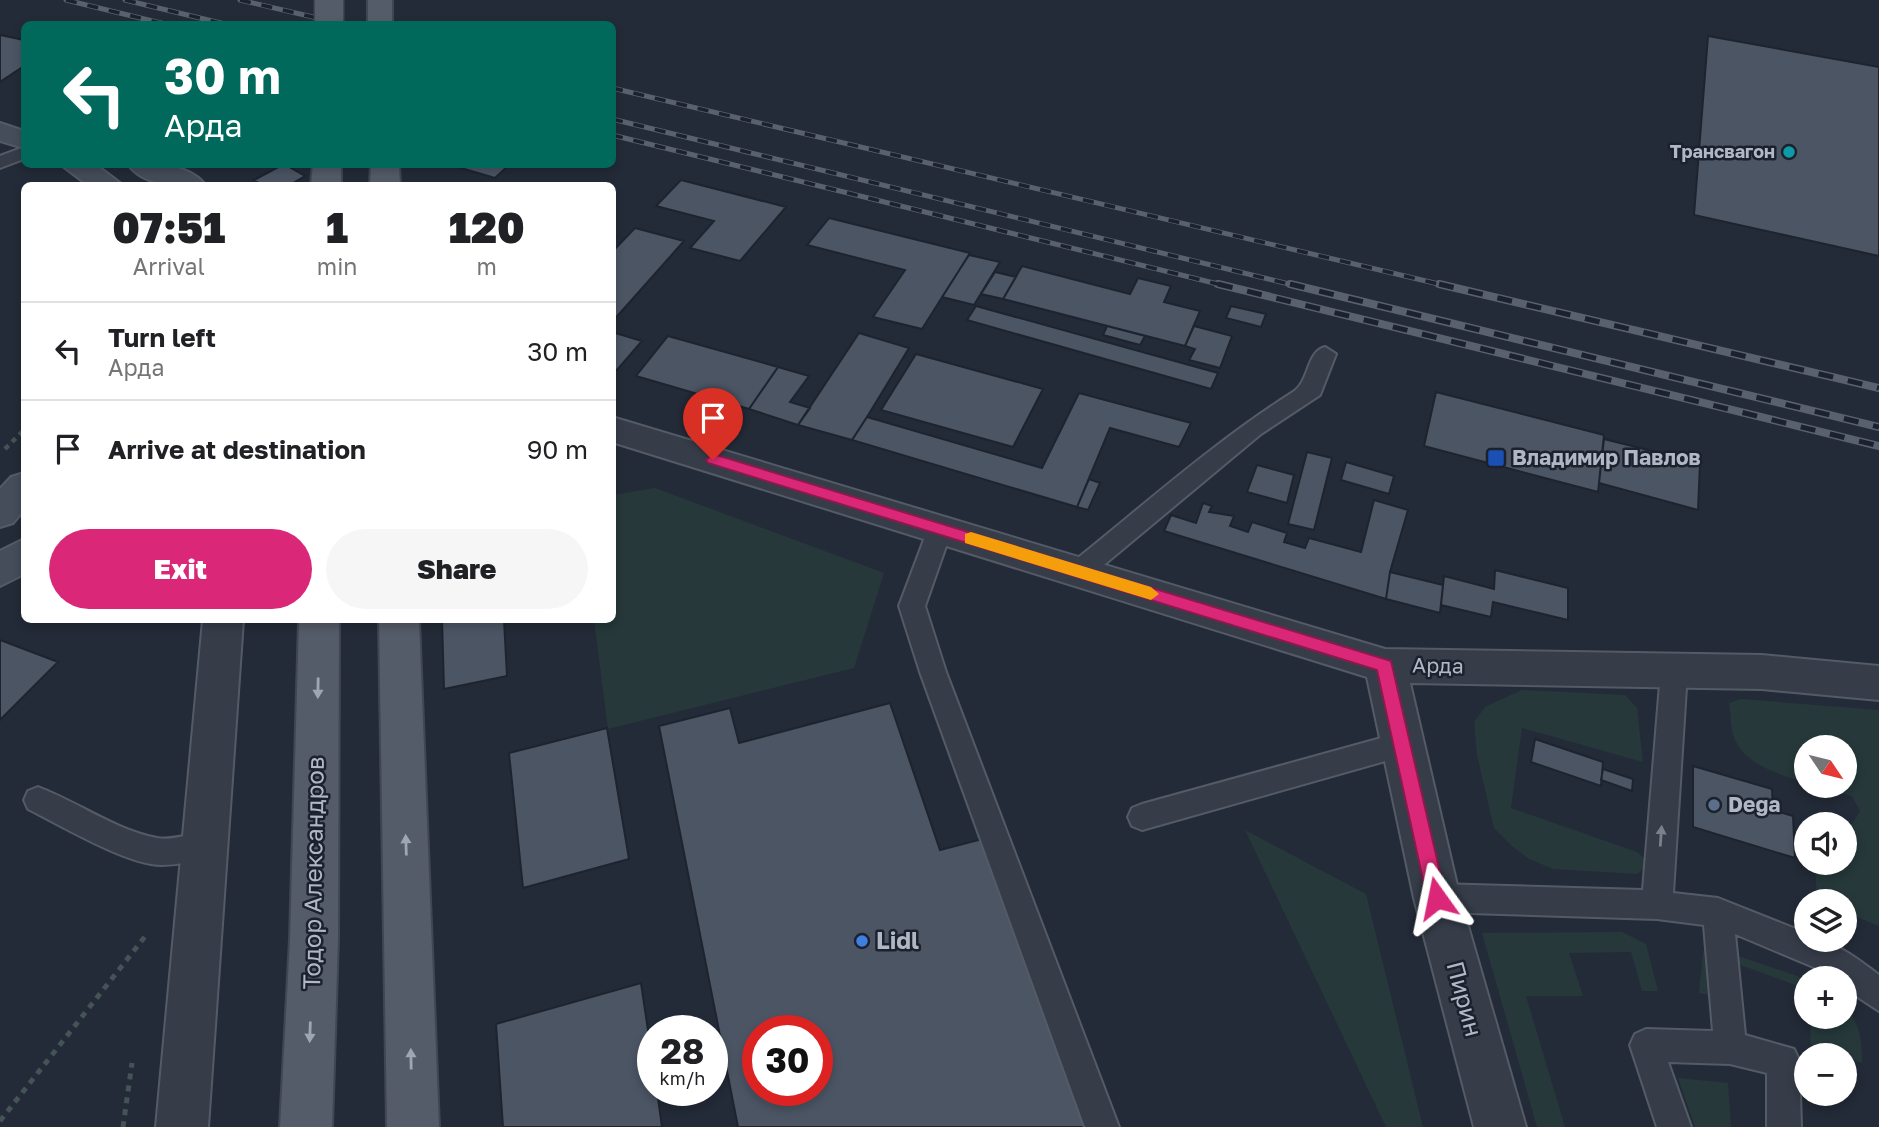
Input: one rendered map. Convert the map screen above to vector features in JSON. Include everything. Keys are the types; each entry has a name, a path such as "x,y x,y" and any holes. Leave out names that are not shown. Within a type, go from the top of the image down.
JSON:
{"main road":[{"path":"329,0 329,21"},
{"path":"380,0 380,21"},
{"path":"0,129 21,132"},
{"path":"0,129 21,139"},
{"path":"81,168 103,182"},
{"path":"151,168 183,182"},
{"path":"0,514 21,490"},
{"path":"0,514 21,501"},
{"path":"0,571 21,556"},
{"name":"Тодор Александров","path":"306,1127 314,939 319,623"},
{"path":"399,623 413,1127"}],"street":[{"name":"Арда","path":"616,430 1385,666 1762,672 1879,683"},
{"path":"182,1127 223,623"},
{"name":"Пирин","path":"1385,666 1437,898 1500,1127"}],"lane":[{"path":"0,163 21,153"},
{"path":"1078,572 1253,428 1312,390 1325,355"},
{"path":"940,529 912,606 933,672 1102,1127"},
{"path":"1657,905 1674,672"},
{"path":"1142,817 1403,744"},
{"path":"38,800 120,840 160,852 205,845"},
{"path":"1437,898 1657,905 1718,912 1834,960 1879,995"},
{"path":"1718,912 1730,1048"},
{"path":"1674,1127 1646,1045 1730,1048 1783,1059 1784,1127"}],"path":[{"path":"0,454 21,433"},
{"path":"0,1121 149,930"}],"shaded area":[{"path":"655,488 884,573 854,668 608,729 594,623 616,623 616,494"},
{"path":"1522,690 1625,695 1637,708 1643,762 1522,728 1511,808 1637,852 1648,862 1638,874 1553,869 1529,859 1494,828 1477,755 1474,722 1485,707"},
{"path":"1741,699 1879,710 1879,926 1857,917 1857,889 1816,889 1816,875 1857,875 1857,816 1860,811 1853,798 1857,798 1857,735 1794,735 1794,779 1766,768 1741,750 1734,738 1729,703"},
{"path":"1245,830 1366,894 1423,1127 1386,1127"},
{"path":"1622,932 1646,944 1658,991 1642,991 1631,952 1569,953 1583,996 1526,996 1565,1127 1537,1127 1482,933"},
{"path":"1709,946 1794,975 1794,985 1716,956 1713,958 1709,995 1699,993 1703,952"},
{"path":"1857,1027 1862,1063 1857,1061 1857,1043 1810,1043 1811,1029"},
{"path":"1678,1078 1728,1083 1731,1127 1695,1127"}],"building":[{"path":"0,35 21,39 21,68 0,82"},
{"name":"Tрансвагон","path":"1708,36 1879,67 1879,256 1694,215"},
{"path":"276,168 291,168 305,176 295,182 254,180"},
{"path":"461,168 506,168 495,178"},
{"path":"681,180 786,207 740,261 690,248 714,221 656,206"},
{"path":"829,218 970,253 922,329 873,317 905,270 807,245"},
{"path":"635,228 684,241 616,318 616,248"},
{"path":"969,255 1000,262 974,305 942,297"},
{"path":"1022,266 1130,294 1138,278 1171,286 1164,302 1200,311 1185,346 1003,299"},
{"path":"995,272 1016,277 1003,299 981,294"},
{"path":"976,306 1218,373 1211,389 967,320"},
{"path":"1231,306 1266,314 1261,327 1226,318"},
{"path":"1107,326 1145,336 1140,345 1103,335"},
{"path":"1194,326 1232,336 1220,368 1189,360 1195,349 1185,346"},
{"path":"616,333 642,341 617,370"},
{"path":"859,333 909,348 852,440 798,425"},
{"path":"668,336 778,367 749,409 636,376"},
{"path":"916,354 1043,389 1013,447 881,410"},
{"path":"778,367 809,376 790,402 810,408 798,425 749,409"},
{"path":"1436,392 1604,435 1598,492 1424,446"},
{"path":"1079,393 1191,423 1179,447 1110,428 1077,507 852,440 867,417 1042,468"},
{"path":"1604,439 1700,463 1698,510 1599,483"},
{"path":"1307,452 1332,458 1314,530 1288,524"},
{"path":"1346,462 1394,476 1389,494 1341,480"},
{"path":"1257,465 1294,475 1287,503 1247,492"},
{"path":"1089,479 1100,483 1088,510 1077,507"},
{"path":"1374,500 1408,510 1390,572 1386,599 1164,531 1171,515 1196,523 1203,503 1212,506 1209,512 1234,516 1230,526 1248,532 1252,522 1287,533 1284,542 1305,548 1309,538 1361,552"},
{"path":"1495,570 1568,588 1568,620 1493,602 1491,617 1441,605 1444,576 1494,589"},
{"path":"1390,572 1443,585 1440,613 1386,599"},
{"path":"442,623 504,623 507,676 444,689"},
{"path":"0,640 58,662 0,720"},
{"name":"Lidl","path":"890,703 940,850 986,838 1091,1127 738,1127 728,1076 728,1015 716,1015 659,726 730,708 739,743"},
{"path":"607,728 629,859 523,888 509,753"},
{"path":"1535,739 1603,762 1601,786 1531,762"},
{"path":"1693,766 1772,789 1773,810 1793,816 1794,858 1693,827"},
{"path":"1603,769 1633,779 1632,791 1601,780"},
{"path":"641,983 646,1015 637,1015 637,1106 659,1106 662,1127 503,1127 496,1024"}],"railway":[{"path":"66,0 153,21"},
{"path":"125,0 212,21"},
{"path":"240,0 330,21"},
{"path":"616,89 1447,286"},
{"path":"616,120 1297,286"},
{"path":"616,136 1226,286"},
{"path":"1218,284 1879,446"},
{"path":"1290,284 1879,427"},
{"path":"1439,284 1879,388"}],"slow traffic":[{"path":"971,538 1151,594"}],"place":[{"name":"Tрансвагон","path":"1789,152"},
{"name":"Владимир Павлов","path":"1496,458"},
{"name":"Dega","path":"1714,805"},
{"name":"Lidl","path":"862,941"}],"route":[{"path":"713,460 1385,666 1437,898"}]}
